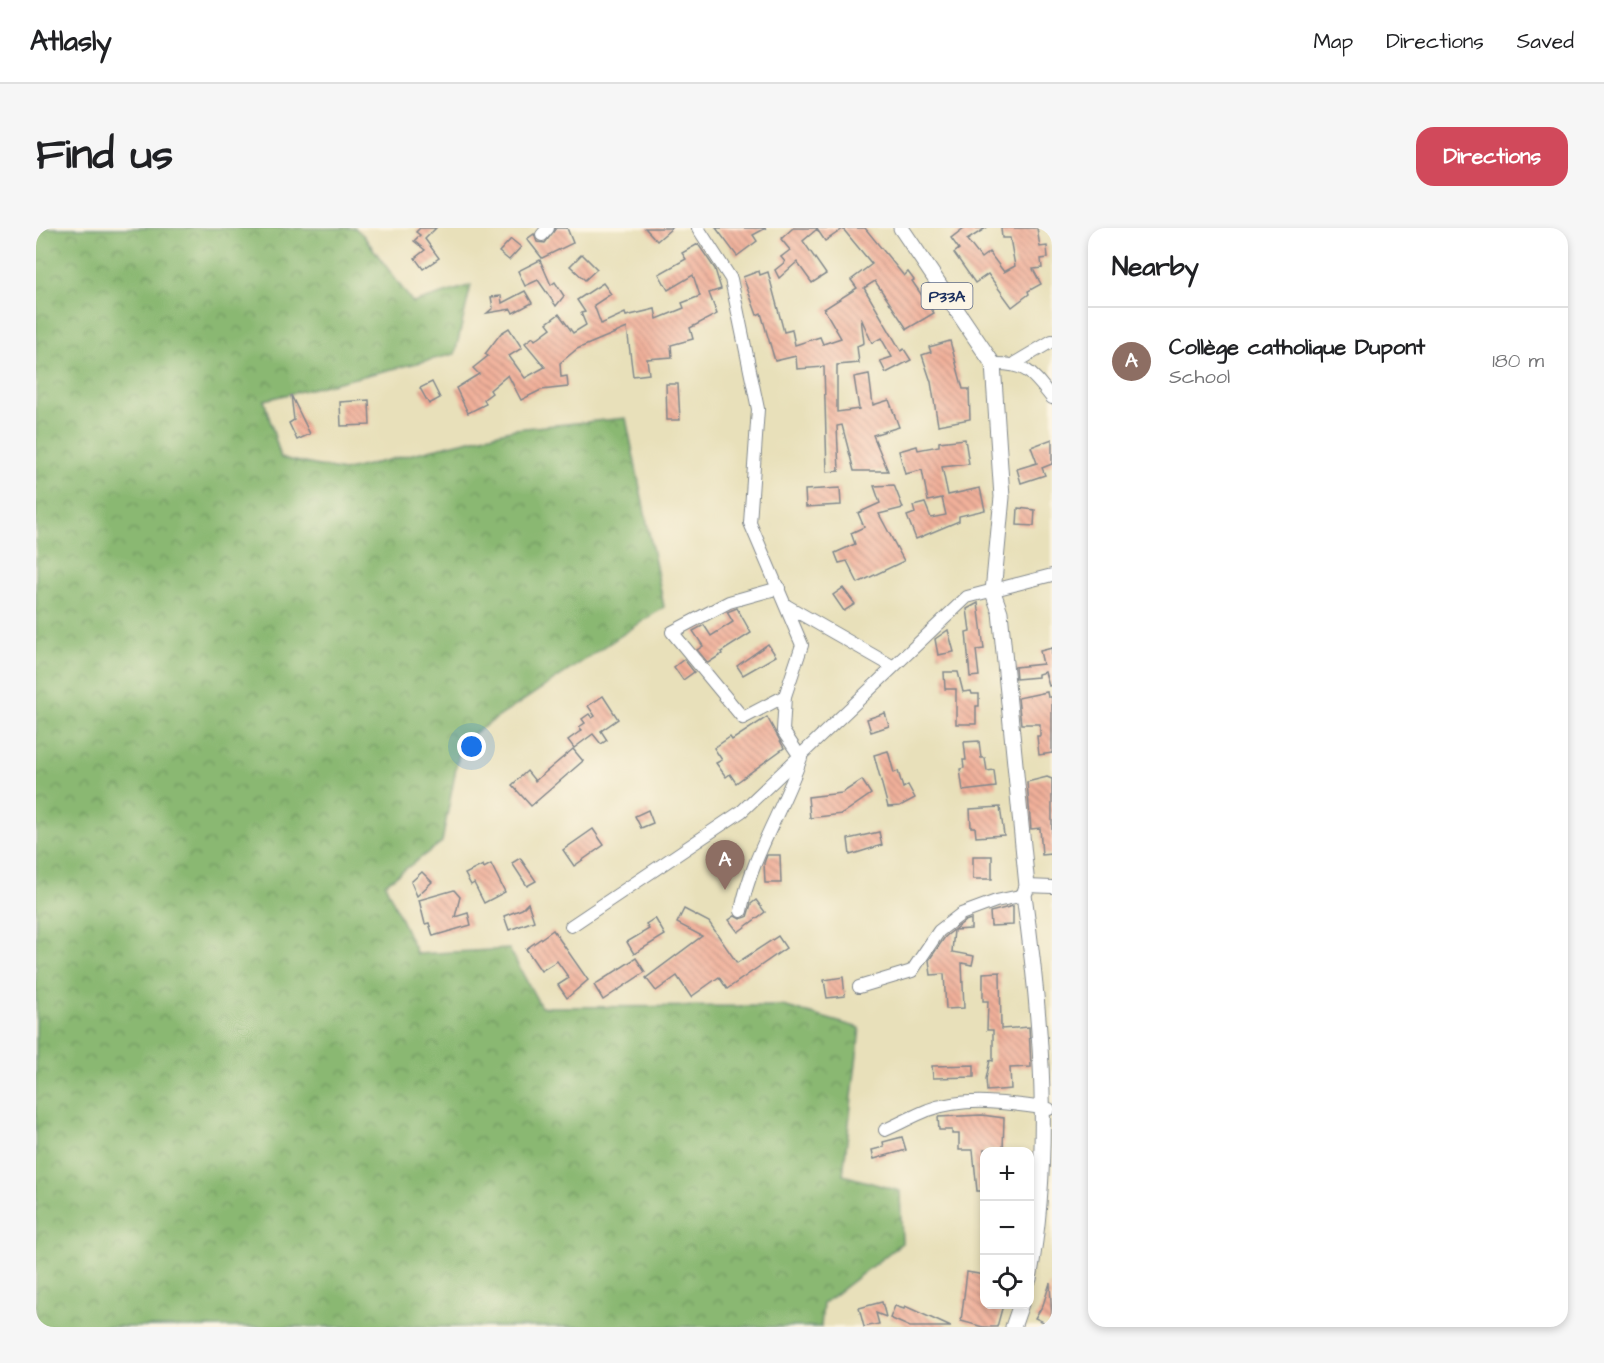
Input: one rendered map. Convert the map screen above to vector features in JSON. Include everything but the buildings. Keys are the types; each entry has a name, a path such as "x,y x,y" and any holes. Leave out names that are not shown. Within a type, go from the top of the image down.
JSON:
{"main road":[{"name":"P33A","path":"902,228 993,364 1002,496 993,592 1000,612 1025,891 1048,1063 1049,1110 1045,1221 1034,1261"},
{"path":"1013,1327 1020,1309"}],"street":[{"path":"698,228 731,279 758,409 750,523 802,645 784,696 783,731 801,758"},
{"path":"993,364 1015,363 1052,340"},
{"path":"1015,363 1032,372 1052,398"},
{"path":"571,926 742,811 801,758 892,666 967,597 1052,575"},
{"path":"779,588 729,602 672,632 743,718 784,696"},
{"path":"787,606 892,666"},
{"path":"741,911 745,887 788,795 801,758"},
{"path":"858,987 912,971 939,931 961,914 1025,891 1052,887"},
{"path":"885,1130 928,1110 953,1104 1006,1103 1049,1110"}],"green space":[{"path":"36,228 355,228 363,235 413,303 471,285 455,354 264,400 281,458 343,471 515,429 626,418 664,607 461,742 442,842 385,884 417,954 509,949 541,1007 783,1006 860,1028 843,1175 900,1191 902,1243 823,1304 821,1327 36,1327"}],"place":[{"name":"Collège catholique Dupont","path":"725,890"}]}
